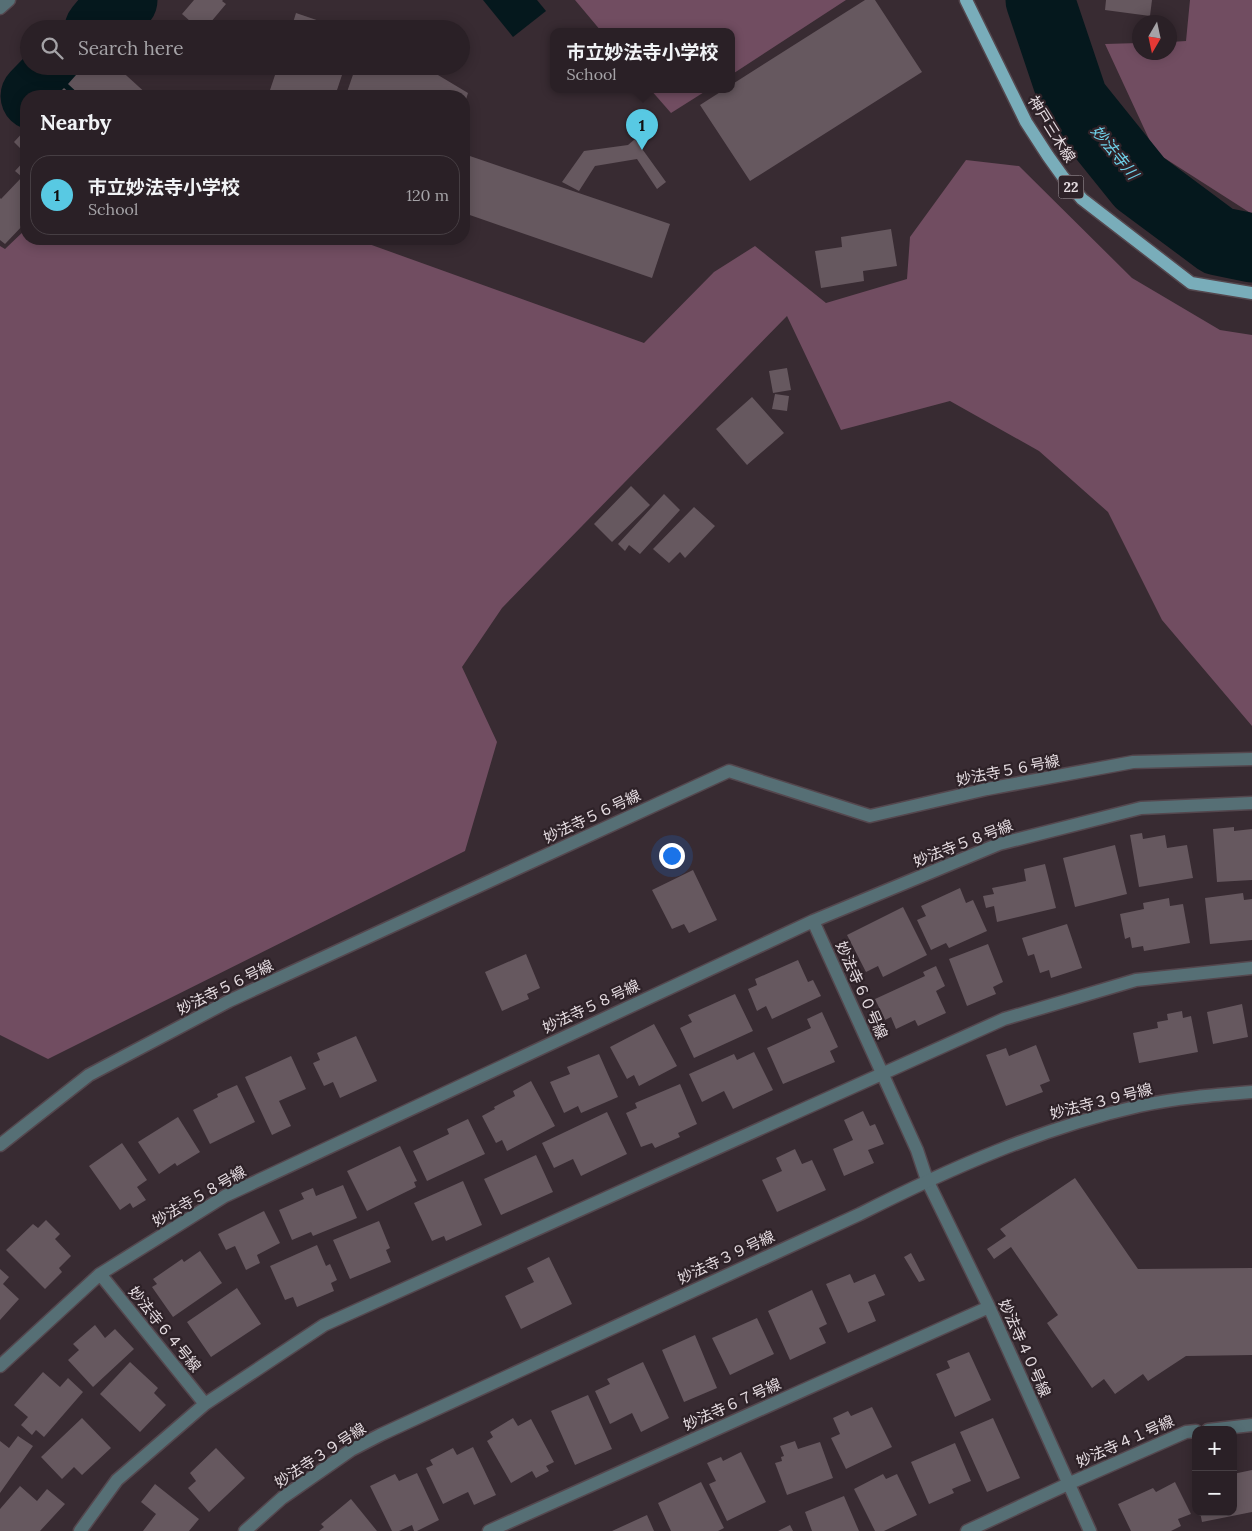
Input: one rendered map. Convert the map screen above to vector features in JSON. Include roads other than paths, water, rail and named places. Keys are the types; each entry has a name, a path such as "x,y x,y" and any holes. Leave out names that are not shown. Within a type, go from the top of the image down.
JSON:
{"main road":[{"name":"神戸三木線","path":"966,0 1026,122 1063,178 1082,199 1191,283 1252,293"}],"street":[{"path":"0,8 9,0"},
{"name":"妙法寺５６号線","path":"0,1144 89,1075 229,1001 729,771 870,816 987,789 1133,762 1252,759"},
{"name":"妙法寺５８号線","path":"0,1366 100,1274 225,1196 813,921 999,844 1141,808 1252,803"},
{"name":"妙法寺６０号線","path":"813,921 917,1150 927,1180"},
{"path":"80,1531 117,1480 205,1404 324,1325 882,1073 1004,1020 1136,980 1252,968"},
{"name":"妙法寺３９号線","path":"246,1531 282,1498 365,1442 860,1214 927,1180 1031,1137 1085,1120 1140,1106 1198,1096 1252,1092"},
{"name":"妙法寺４０号線","path":"927,1180 989,1307 1090,1531"},
{"name":"妙法寺６４号線","path":"100,1274 205,1404"},
{"name":"妙法寺６７号線","path":"489,1531 989,1307"},
{"path":"1237,1427 1252,1425"},
{"name":"妙法寺４１号線","path":"967,1531 1068,1484 1186,1432 1192,1431"}],"waterway":[{"path":"106,20 123,0"},
{"name":"妙法寺川","path":"1040,0 1074,101 1140,183 1218,241 1252,248"},
{"path":"41,90 55,75"}],"place":[{"name":"市立妙法寺小学校","path":"642,150"}]}
